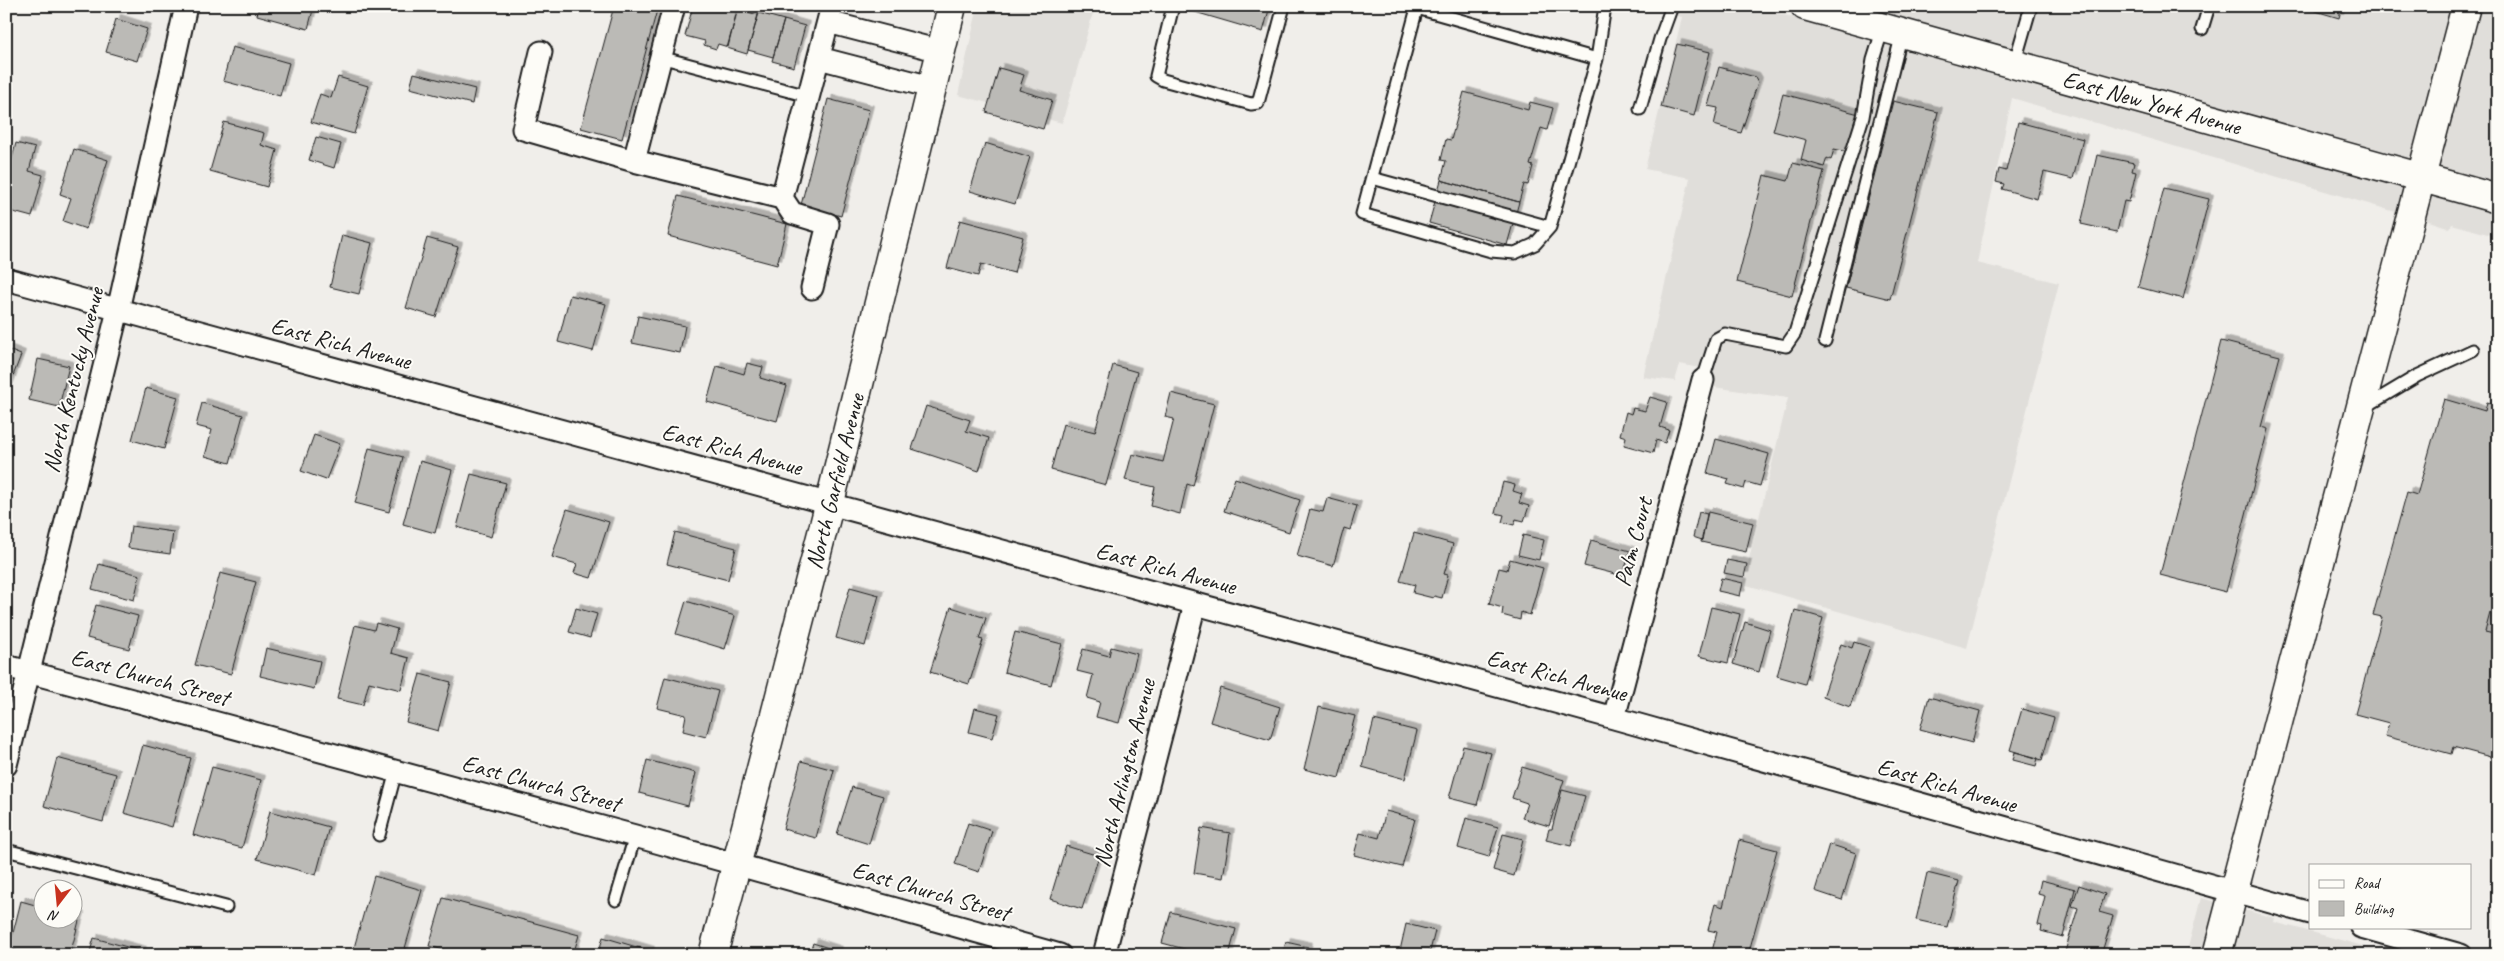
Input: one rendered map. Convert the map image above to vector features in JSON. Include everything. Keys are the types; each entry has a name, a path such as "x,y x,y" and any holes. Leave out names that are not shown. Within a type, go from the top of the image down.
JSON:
{"main road":[{"name":"North Garfield Avenue","path":"713,955 830,502 952,6"},
{"name":"East New York Avenue","path":"1805,6 2498,199"},
{"path":"2217,955 2466,6"}],"street":[{"name":"North Kentucky Avenue","path":"6,765 118,310 186,6"},
{"path":"634,161 674,6"},
{"path":"782,198 830,14 940,51"},
{"path":"541,52 524,129 634,161 782,198 792,213 828,224 812,288"},
{"path":"819,58 931,86"},
{"name":"East Rich Avenue","path":"6,279 830,502 1614,718 2309,913"},
{"name":"Palm Court","path":"1614,718 1703,380"},
{"name":"North Arlington Avenue","path":"1104,955 1195,604"},
{"name":"East Church Street","path":"6,666 634,836 1060,955"},
{"path":"2364,928 2435,951 2461,955"}],"lane":[{"path":"1173,6 1156,76 1163,80 1251,104 1258,103 1284,6"},
{"path":"1597,59 1418,8 1362,214 1491,251 1515,253 1535,244 1550,227 1597,59 1605,6"},
{"path":"1640,110 1660,39 1672,6"},
{"path":"2014,65 2031,6"},
{"path":"2202,29 2209,6"},
{"path":"1824,341 1893,31"},
{"path":"1703,380 1716,339 1725,334 1786,346 1795,333 1863,117 1873,60 1893,31"},
{"path":"660,57 808,96"},
{"path":"1372,178 1550,227"},
{"path":"2360,410 2416,376 2473,350"},
{"path":"379,835 396,771"},
{"path":"616,900 634,836"},
{"path":"6,850 226,907"}],"shaded area":[{"path":"978,6 1095,6 1062,123 958,95"},
{"path":"1644,6 1752,6 2405,189 2399,213 2012,98 1977,263 2059,283 1967,648 1743,584 1788,398 1700,385 1704,369 1680,364 1675,381 1643,377 1690,178 1645,169 1682,17"},
{"path":"1857,6 2453,6 2413,161"},
{"path":"2479,6 2498,6 2498,184 2436,168"},
{"path":"2429,195 2498,213 2498,237 2452,224 2450,228 2423,219"},
{"path":"2201,898 2217,902 2204,955 2186,955"},
{"path":"2240,909 2275,918 2274,922 2396,955 2229,955"}],"building":[{"path":"259,6 314,6 308,29 257,15"},
{"path":"614,6 641,6 657,10 622,139 581,128"},
{"path":"693,6 738,6 728,47 718,44 716,49 704,45 705,41 685,36"},
{"path":"1189,6 1247,6 1258,9 1259,6 1270,6 1263,32 1188,10"},
{"path":"2299,6 2342,6 2339,18"},
{"path":"738,9 758,15 747,54 727,48"},
{"path":"759,13 784,20 773,57 748,50"},
{"path":"116,19 147,29 137,61 106,52"},
{"path":"784,20 805,26 794,67 772,61"},
{"path":"1677,44 1710,52 1694,116 1661,107"},
{"path":"232,47 289,63 280,96 223,81"},
{"path":"1719,67 1755,77 1758,82 1741,133 1714,125 1718,108 1708,106"},
{"path":"999,68 1024,75 1019,90 1052,100 1043,129 986,112"},
{"path":"414,73 475,89 472,104 410,88"},
{"path":"338,77 368,86 354,134 311,122 320,94 331,98"},
{"path":"1464,92 1528,110 1530,102 1553,108 1547,130 1541,128 1530,165 1533,166 1528,185 1524,184 1519,202 1441,180 1446,161 1441,160 1446,139 1451,140"},
{"path":"1783,94 1859,114 1848,152 1834,149 1831,160 1827,158 1824,167 1801,160 1806,140 1773,131"},
{"path":"828,99 869,110 841,216 801,205"},
{"path":"1893,101 1938,112 1890,299 1846,288"},
{"path":"224,122 264,133 261,145 277,150 267,187 210,171"},
{"path":"2018,122 2083,139 2073,179 2044,172 2037,199 2002,189 2004,184 1996,182 1999,169 2006,171"},
{"path":"316,137 341,144 334,168 309,160"},
{"path":"16,143 35,148 29,171 43,175 32,217 6,210 6,181"},
{"path":"985,143 1030,157 1015,204 970,191"},
{"path":"74,149 108,160 86,229 63,221 71,198 60,194"},
{"path":"2097,155 2134,163 2132,171 2136,172 2129,202 2124,201 2117,232 2081,224"},
{"path":"1793,163 1824,171 1792,296 1737,282 1764,175 1788,181"},
{"path":"1441,180 1519,202 1507,245 1429,223"},
{"path":"2164,188 2209,199 2183,299 2138,287"},
{"path":"678,196 787,224 777,265 668,236"},
{"path":"960,220 1023,237 1014,273 981,264 978,276 947,268"},
{"path":"342,235 372,243 359,294 330,287"},
{"path":"427,238 458,247 436,317 406,308"},
{"path":"570,295 606,304 593,351 558,342"},
{"path":"638,316 685,326 680,353 632,343"},
{"path":"2221,341 2280,356 2261,427 2268,429 2226,592 2160,575"},
{"path":"6,349 21,355 8,389 6,388"},
{"path":"38,359 69,366 59,407 29,400"},
{"path":"747,363 763,367 760,378 787,386 777,421 707,402 717,366 744,374"},
{"path":"1113,365 1137,372 1106,485 1051,470 1063,424 1095,432"},
{"path":"146,388 178,397 164,449 132,440"},
{"path":"1171,393 1214,404 1193,486 1187,484 1180,514 1151,506 1155,487 1125,480 1132,454 1163,462 1174,419 1165,417"},
{"path":"1650,397 1667,402 1660,427 1669,430 1665,443 1656,440 1653,453 1624,445 1626,437 1620,435 1626,412 1631,414 1633,408 1645,411"},
{"path":"2444,399 2485,411 2487,402 2498,405 2498,607 2490,613 2485,632 2498,635 2498,759 2453,747 2451,754 2385,736 2389,723 2355,714 2382,617 2373,615 2407,492 2417,495"},
{"path":"202,403 243,415 230,463 205,456 212,430 196,426"},
{"path":"926,406 970,420 966,431 989,438 979,471 912,449"},
{"path":"314,435 340,444 326,480 301,471"},
{"path":"1716,439 1769,454 1760,486 1746,482 1744,489 1727,484 1729,479 1707,473"},
{"path":"369,448 403,457 389,512 355,503"},
{"path":"420,461 452,470 435,533 403,524"},
{"path":"471,474 506,483 491,537 457,527"},
{"path":"1235,478 1300,500 1289,532 1224,511"},
{"path":"1503,482 1515,485 1513,491 1522,494 1519,503 1529,506 1524,521 1516,519 1514,525 1502,522 1504,515 1495,513"},
{"path":"1327,498 1357,506 1350,530 1344,528 1333,566 1297,556 1310,509 1323,512"},
{"path":"567,509 609,522 591,578 574,573 577,564 552,557"},
{"path":"1699,512 1707,514 1702,540 1693,537"},
{"path":"1708,512 1753,523 1746,552 1701,542"},
{"path":"131,526 173,532 170,554 128,548"},
{"path":"675,532 736,548 728,580 667,564"},
{"path":"1414,533 1453,544 1444,574 1448,575 1442,598 1434,596 1433,598 1413,593 1415,585 1400,581"},
{"path":"1523,535 1544,540 1539,560 1518,555"},
{"path":"1591,540 1630,551 1623,576 1584,566"},
{"path":"1510,559 1543,568 1530,615 1521,612 1520,620 1502,615 1503,608 1489,604 1499,568 1507,570"},
{"path":"1727,560 1747,564 1744,577 1724,573"},
{"path":"99,564 140,575 134,600 92,589"},
{"path":"220,573 256,582 231,674 195,665"},
{"path":"1721,578 1743,583 1740,596 1718,591"},
{"path":"850,587 879,595 865,646 836,638"},
{"path":"686,601 735,616 725,649 676,634"},
{"path":"96,605 138,616 129,649 87,638"},
{"path":"951,607 986,618 979,639 983,640 969,684 930,672"},
{"path":"1711,607 1740,614 1728,663 1699,656"},
{"path":"576,608 597,614 590,638 569,632"},
{"path":"1795,610 1823,618 1805,684 1777,676"},
{"path":"1745,622 1770,630 1759,672 1733,664"},
{"path":"376,623 397,629 391,653 409,658 401,690 369,682 363,705 337,699 355,625 374,630"},
{"path":"1015,632 1062,644 1051,685 1004,672"},
{"path":"1854,642 1870,647 1850,707 1823,697 1841,644 1852,648"},
{"path":"1111,647 1137,654 1119,723 1096,717 1100,702 1087,698 1093,675 1077,671 1083,649 1109,656"},
{"path":"266,648 320,661 314,689 260,676"},
{"path":"420,674 451,682 438,731 406,722"},
{"path":"665,677 718,691 706,737 683,731 686,715 657,708"},
{"path":"1220,688 1280,707 1270,740 1210,722"},
{"path":"1929,697 1980,711 1972,743 1920,729"},
{"path":"1319,707 1355,716 1339,778 1304,769"},
{"path":"975,708 999,714 992,738 969,732"},
{"path":"2022,709 2054,718 2042,760 2010,750"},
{"path":"1374,720 1417,731 1405,779 1362,767"},
{"path":"143,745 191,758 172,827 124,813"},
{"path":"1463,746 1491,753 1477,805 1449,798"},
{"path":"2015,752 2038,758 2036,766 2013,760"},
{"path":"57,758 116,774 103,822 44,806"},
{"path":"647,760 696,773 688,806 639,793"},
{"path":"801,761 834,770 816,838 783,829"},
{"path":"212,767 261,780 242,848 193,835"},
{"path":"1522,767 1564,780 1549,826 1522,818 1527,803 1512,798"},
{"path":"852,787 883,796 869,844 837,834"},
{"path":"1562,790 1585,796 1571,846 1546,840 1549,829 1552,829"},
{"path":"270,811 329,827 316,875 257,859"},
{"path":"1386,811 1415,819 1402,867 1354,855 1360,833 1379,838"},
{"path":"1466,818 1498,827 1489,857 1458,848"},
{"path":"968,823 992,831 979,872 955,864"},
{"path":"1201,828 1230,833 1223,878 1194,873"},
{"path":"1503,834 1523,839 1514,876 1493,870"},
{"path":"1739,840 1777,850 1748,955 1737,952 1737,955 1711,955 1717,932 1708,930 1715,904 1723,907"},
{"path":"1829,844 1856,853 1842,900 1815,891"},
{"path":"1066,846 1099,856 1082,909 1050,899"},
{"path":"1927,873 1959,881 1947,927 1916,920"},
{"path":"374,876 422,890 403,955 352,955"},
{"path":"2041,880 2075,889 2063,937 2041,931 2042,926 2038,925 2045,896 2038,894"},
{"path":"2079,885 2105,894 2099,912 2113,916 2101,955 2064,955 2078,908 2072,906"},
{"path":"443,898 579,935 573,955 462,955 429,946"},
{"path":"21,901 32,904 32,928 77,928 70,955 30,955 9,949"},
{"path":"1171,912 1236,929 1229,955 1207,955 1162,943"},
{"path":"1406,924 1435,931 1429,955 1399,955"},
{"path":"603,937 650,951 649,955 598,955"},
{"path":"94,938 142,951 141,955 89,955"},
{"path":"1286,942 1308,947 1306,955 1282,955"},
{"path":"813,943 838,951 837,955 809,955"}]}
